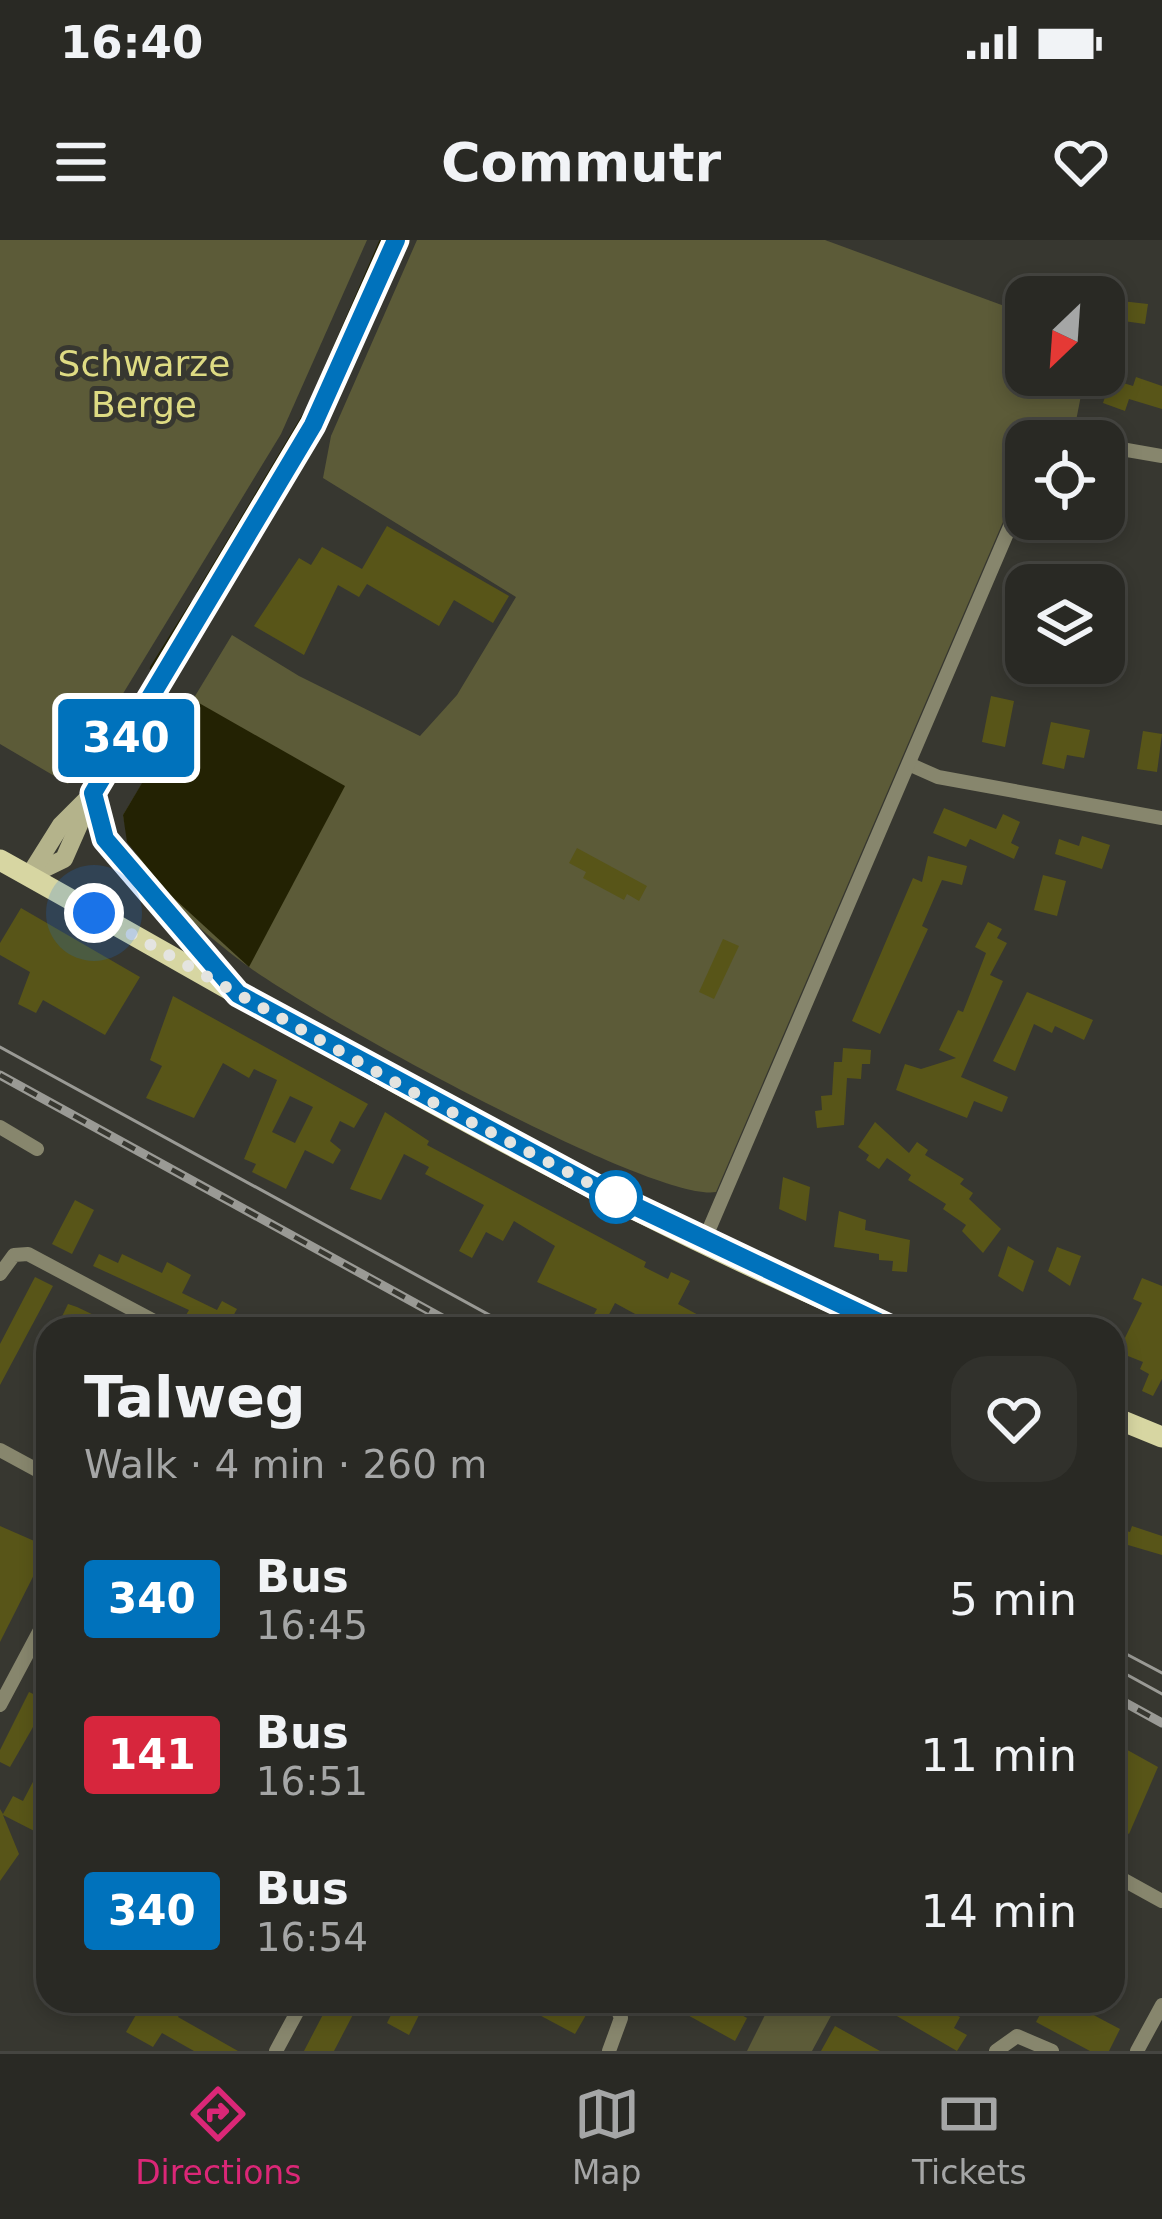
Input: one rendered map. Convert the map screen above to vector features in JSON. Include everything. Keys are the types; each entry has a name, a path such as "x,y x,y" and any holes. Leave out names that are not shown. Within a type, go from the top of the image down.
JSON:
{"main road":[{"path":"29,876 64,859 93,793 313,425 396,240"},
{"path":"93,793 105,839 238,994"},
{"path":"0,860 409,1090 704,1241 867,1317"},
{"path":"1125,1423 1162,1437"}],"street":[{"path":"1125,450 1162,456"},
{"path":"704,1241 1005,539"},
{"path":"911,765 938,777 1162,818"},
{"path":"0,1127 37,1149"},
{"path":"0,1274 22,1252 146,1317"},
{"path":"0,1450 36,1469"},
{"path":"0,1706 36,1638"},
{"path":"1125,1880 1162,1900"},
{"path":"1137,2051 1162,2005"},
{"path":"276,2051 297,2013"},
{"path":"608,2051 620,2027 617,2013"},
{"path":"996,2051 1017,2036 1052,2051"}],"green space":[{"name":"Schwarze Berge","path":"0,240 367,240 281,434 68,784 0,744"},
{"path":"417,240 825,240 1005,306 1005,396 1081,396 1076,420 1005,420 1005,517 716,1192 681,1187 558,1138 408,1062 285,991 190,919 154,880 129,838 123,815 232,635 299,676 420,736 457,695 516,597 323,478 331,436"},
{"path":"766,2013 833,2013 812,2051 747,2051"}],"shaded area":[{"path":"192,699 345,786 249,967 166,891 127,842 123,815"}],"building":[{"path":"1125,301 1148,304 1145,324 1125,321"},
{"path":"1136,377 1162,386 1162,409 1129,399 1125,411 1103,403 1105,396 1125,396 1125,383 1133,386"},
{"path":"387,526 509,596 493,623 454,600 439,626 367,584 359,597 338,585 304,655 254,626 299,558 311,565 322,547 362,569"},
{"path":"991,696 1014,701 1005,747 982,742"},
{"path":"1051,722 1090,730 1084,758 1067,755 1064,769 1042,764"},
{"path":"1143,731 1162,734 1157,772 1137,769"},
{"path":"944,808 996,829 1003,814 1020,822 1011,843 1019,847 1014,859 970,839 966,847 933,833"},
{"path":"1082,836 1110,845 1102,869 1055,854 1059,839 1079,846"},
{"path":"577,848 647,886 639,901 627,894 624,900 583,878 586,872 569,863"},
{"path":"928,856 967,866 962,885 942,880 922,926 928,929 880,1034 852,1021 913,878 922,882"},
{"path":"1043,875 1066,881 1057,916 1034,910"},
{"path":"21,908 140,977 105,1035 43,1000 36,1013 18,1004 30,972 0,955 0,943"},
{"path":"988,922 1002,929 997,938 1007,943 990,975 1003,981 961,1077 1008,1097 1002,1112 974,1101 967,1118 896,1090 905,1064 921,1069 956,1058 939,1050 958,1010 963,1012 986,953 975,947"},
{"path":"723,939 739,946 714,999 699,992"},
{"path":"1027,992 1093,1020 1084,1040 1055,1026 1052,1033 1034,1024 1015,1071 993,1061"},
{"path":"173,996 368,1104 354,1128 340,1121 330,1141 341,1150 333,1164 305,1150 286,1189 252,1172 256,1164 244,1159 277,1080 254,1069 249,1078 223,1063 194,1118 146,1098 162,1066 150,1060","holes":["290,1096 313,1107 295,1143 272,1132"]},
{"path":"843,1048 871,1050 870,1064 862,1064 861,1079 847,1078 844,1125 817,1128 815,1111 822,1110 821,1096 832,1095 834,1062 842,1062"},
{"path":"385,1112 429,1141 427,1145 646,1262 644,1267 668,1279 671,1272 690,1281 678,1304 702,1317 636,1317 615,1303 608,1317 593,1316 597,1309 537,1282 555,1246 514,1221 503,1241 486,1232 472,1258 459,1251 484,1205 425,1174 429,1167 404,1154 381,1200 350,1189"},
{"path":"875,1122 909,1153 917,1142 928,1150 925,1155 964,1179 960,1184 973,1193 969,1199 1001,1229 983,1253 962,1231 966,1225 943,1209 946,1204 908,1180 911,1175 887,1158 879,1169 866,1160 869,1155 858,1147"},
{"path":"783,1177 810,1187 806,1221 779,1209"},
{"path":"75,1200 94,1210 72,1254 52,1244"},
{"path":"839,1211 866,1220 865,1230 910,1240 907,1272 892,1271 893,1261 879,1260 879,1254 834,1247"},
{"path":"1008,1246 1034,1261 1023,1292 998,1276"},
{"path":"1057,1247 1081,1256 1070,1286 1048,1271"},
{"path":"99,1254 118,1263 122,1254 162,1273 167,1262 191,1275 182,1293 217,1310 222,1301 237,1309 233,1317 190,1317 189,1310 93,1266"},
{"path":"35,1277 53,1286 0,1385 0,1344"},
{"path":"1142,1278 1162,1286 1162,1379 1153,1396 1142,1391 1149,1374 1140,1369 1143,1362 1125,1355 1125,1338 1142,1303 1133,1299"},
{"path":"68,1304 98,1317 62,1317"},
{"path":"0,1526 36,1542 36,1571 0,1642"},
{"path":"1132,1526 1162,1536 1162,1555 1128,1545 1125,1551 1125,1531 1130,1532"},
{"path":"29,1692 36,1695 36,1722 10,1767 0,1762 0,1750"},
{"path":"1125,1749 1158,1767 1129,1834 1125,1832"},
{"path":"36,1776 36,1832 3,1815 19,1854 0,1881 0,1809 3,1814 13,1796 23,1801"},
{"path":"137,2013 180,2013 178,2017 238,2051 194,2051 162,2033 153,2047 126,2032"},
{"path":"324,2013 354,2013 334,2051 304,2051"},
{"path":"392,2013 420,2013 409,2035 387,2023"},
{"path":"536,2013 582,2013 586,2015 575,2034"},
{"path":"684,2013 738,2013 747,2018 735,2041"},
{"path":"892,2013 960,2017 954,2028 967,2035 957,2051"},
{"path":"1041,2013 1090,2013 1120,2029 1109,2051 1090,2051 1036,2022"},
{"path":"835,2026 880,2051 821,2051"}],"waterway":[{"path":"199,592 309,408 382,240"},
{"path":"152,668 192,604"}],"tram line":[{"path":"0,1047 493,1317"},
{"path":"1125,1653 1162,1673"},
{"path":"1125,1674 1162,1694"}],"railway":[{"path":"0,1075 440,1317"},
{"path":"1125,1703 1162,1723"}],"bus line":[{"name":"340","path":"396,240 313,425 93,793 98,827 152,900 238,994 607,1193 864,1317"}],"route":[{"path":"94,913 409,1090 616,1197"}]}
